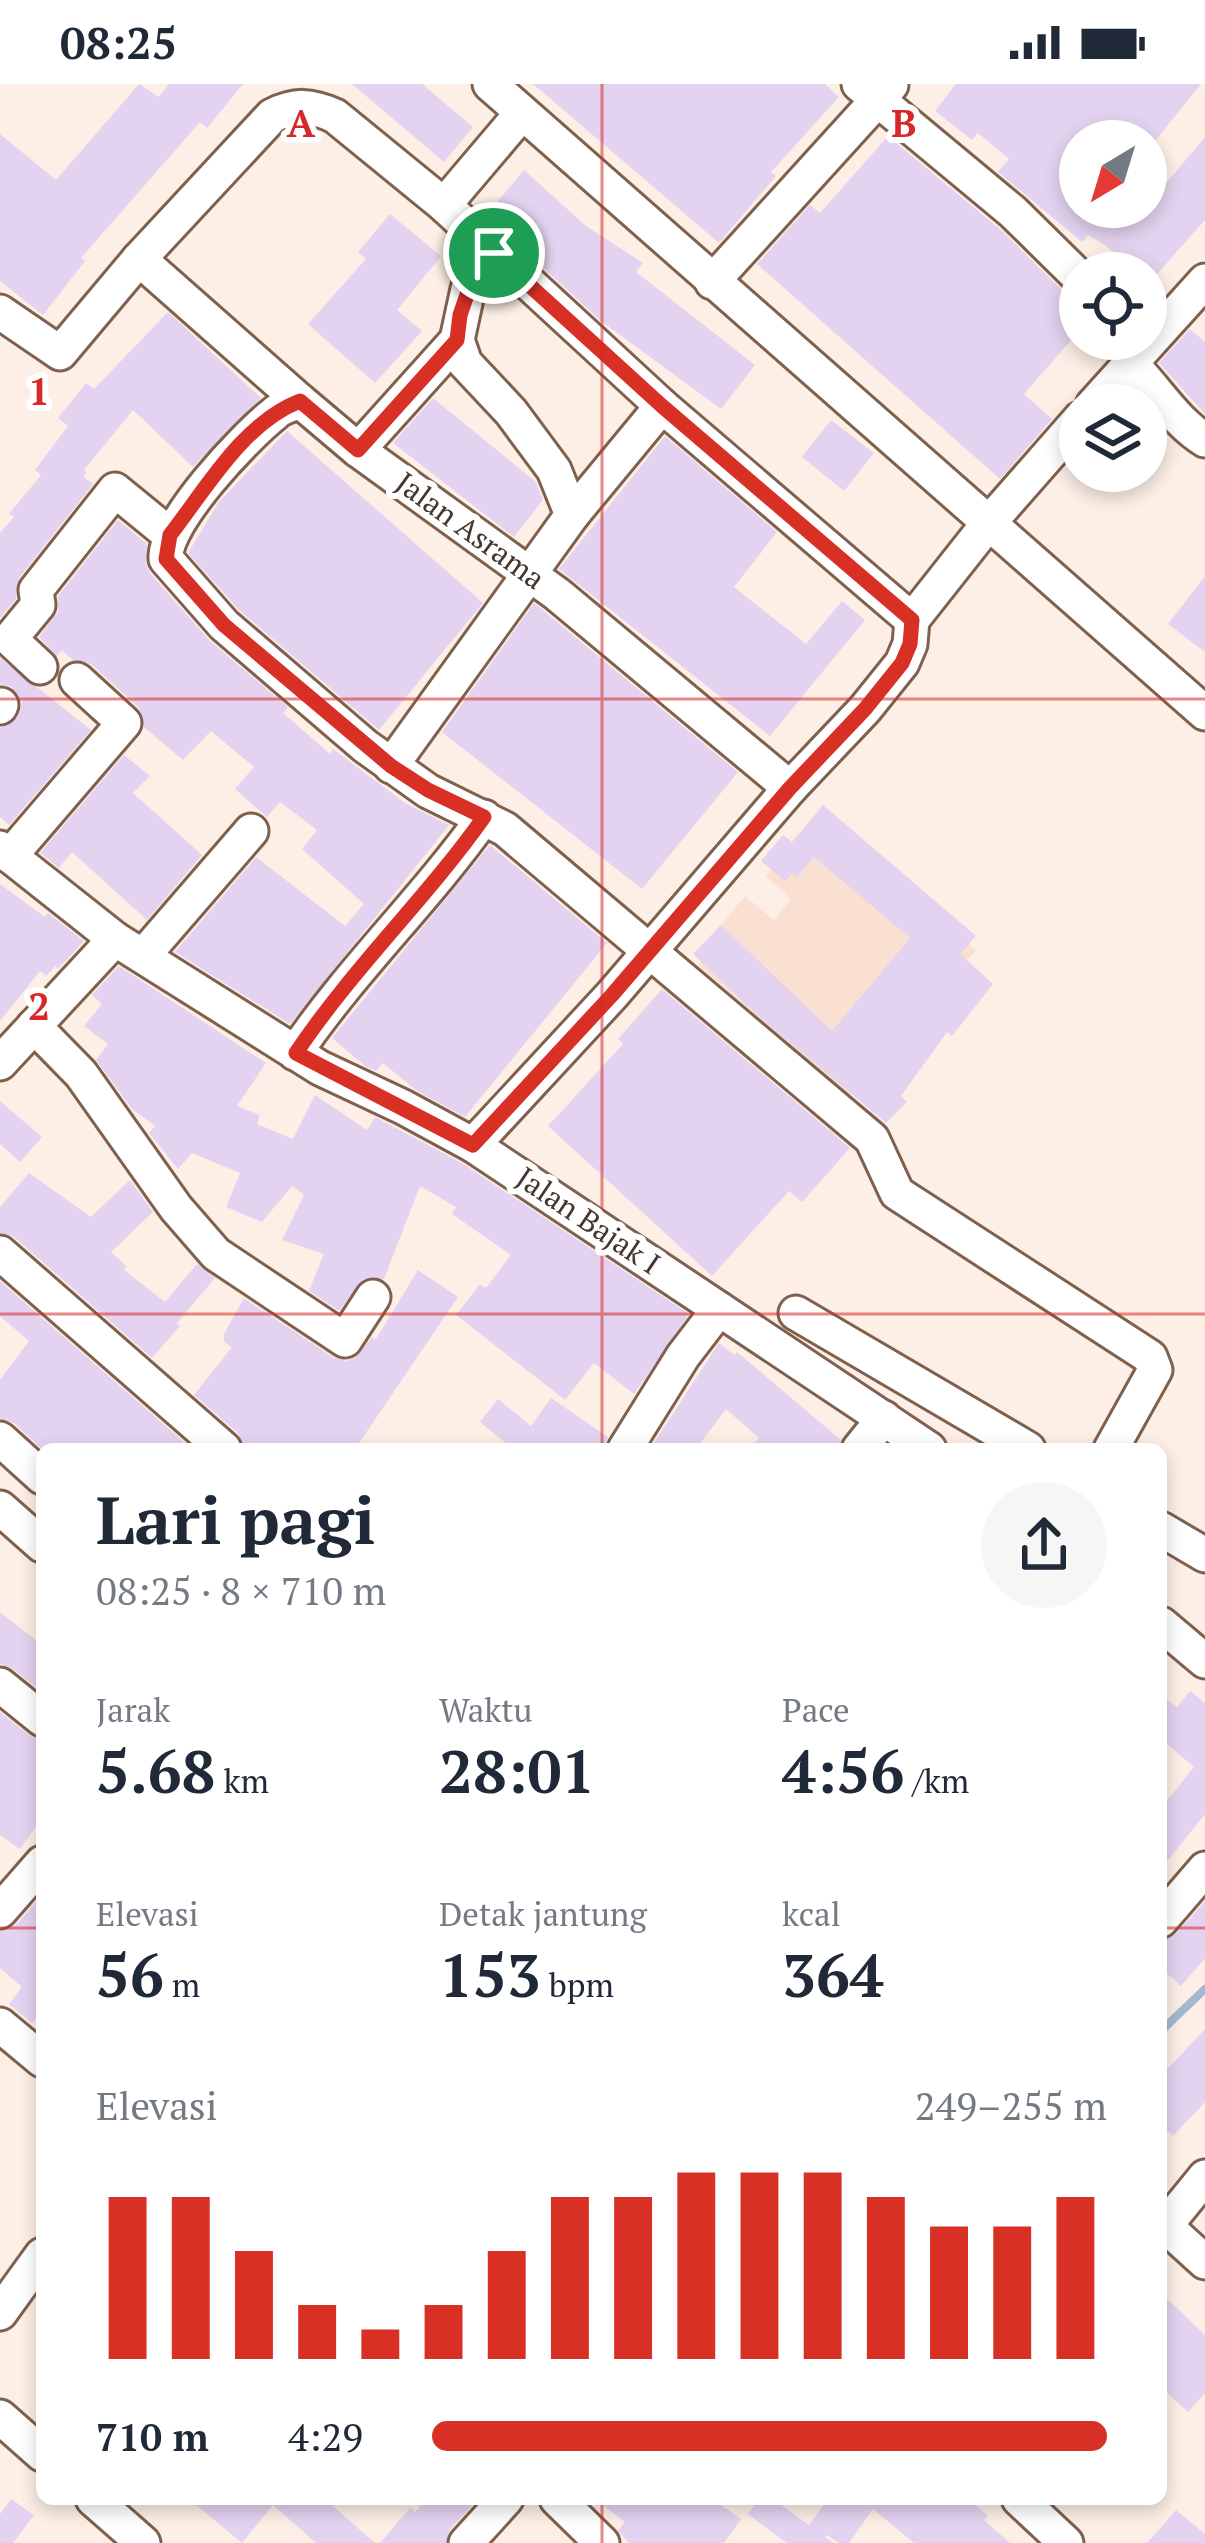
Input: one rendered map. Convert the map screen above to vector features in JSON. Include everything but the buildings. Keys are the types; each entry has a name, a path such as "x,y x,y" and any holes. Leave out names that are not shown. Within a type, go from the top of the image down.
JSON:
{"street":[{"path":"490,84 1205,713"},
{"path":"712,282 876,90 1059,257"},
{"path":"0,312 60,353 139,259 272,116 288,107 319,109 335,116 444,205 662,406 912,620"},
{"path":"444,205 522,113"},
{"path":"494,253 469,289 457,340 466,363 511,412 554,470 572,515"},
{"name":"Jalan Asrama","path":"139,259 358,450 530,575 790,788"},
{"path":"1167,316 1205,281"},
{"path":"358,450 457,340"},
{"path":"1136,360 1179,419 1205,440"},
{"path":"300,401 278,410 238,448 170,535 166,559 224,625 391,766 505,829 872,1139 897,1193 1150,1357 1155,1370 1114,1443"},
{"path":"391,766 572,515 662,406"},
{"path":"473,1145 902,663 912,620 1059,443"},
{"path":"40,668 10,638 38,605 36,590 115,490 170,535"},
{"path":"5,852 124,723 77,680"},
{"path":"296,1053 316,1022 448,868 484,817"},
{"path":"0,1063 34,1026 129,948 251,831"},
{"name":"Jalan Bajak I","path":"5,852 129,948 296,1053 473,1145 919,1443"},
{"path":"34,1026 82,1074 176,1208 216,1254 345,1340 374,1297"},
{"path":"0,1252 217,1443"},
{"path":"629,1443 718,1309"},
{"path":"796,1313 1018,1443"},
{"path":"864,1443 884,1418"},
{"path":"0,1439 36,1472"},
{"path":"0,1508 36,1540"},
{"path":"1167,1533 1205,1556"},
{"path":"1167,1629 1205,1661"},
{"path":"0,1685 36,1714"},
{"path":"1167,1913 1205,1869"},
{"path":"0,1912 36,1870"},
{"path":"0,2025 36,2055"},
{"path":"1184,2234 1205,2177"},
{"path":"0,2313 36,2263"},
{"path":"0,2417 36,2449"},
{"path":"100,2505 143,2543"},
{"path":"466,2543 501,2505"},
{"path":"563,2505 602,2543"},
{"path":"1025,2505 1066,2543"}],"shaded area":[{"path":"827,820 976,950 849,1096 698,965 726,934 719,927 745,896 774,920 791,899 766,876 791,846"}],"waterway":[{"path":"1167,2025 1205,1989"}],"route":[{"path":"494,253 662,406 912,620 902,663 865,709 473,1145 296,1053 316,1022 448,868 484,817 428,790 365,746 224,625 173,571 165,549 170,535 238,448 278,410 300,401 358,450 457,340 469,289 494,253"}]}
